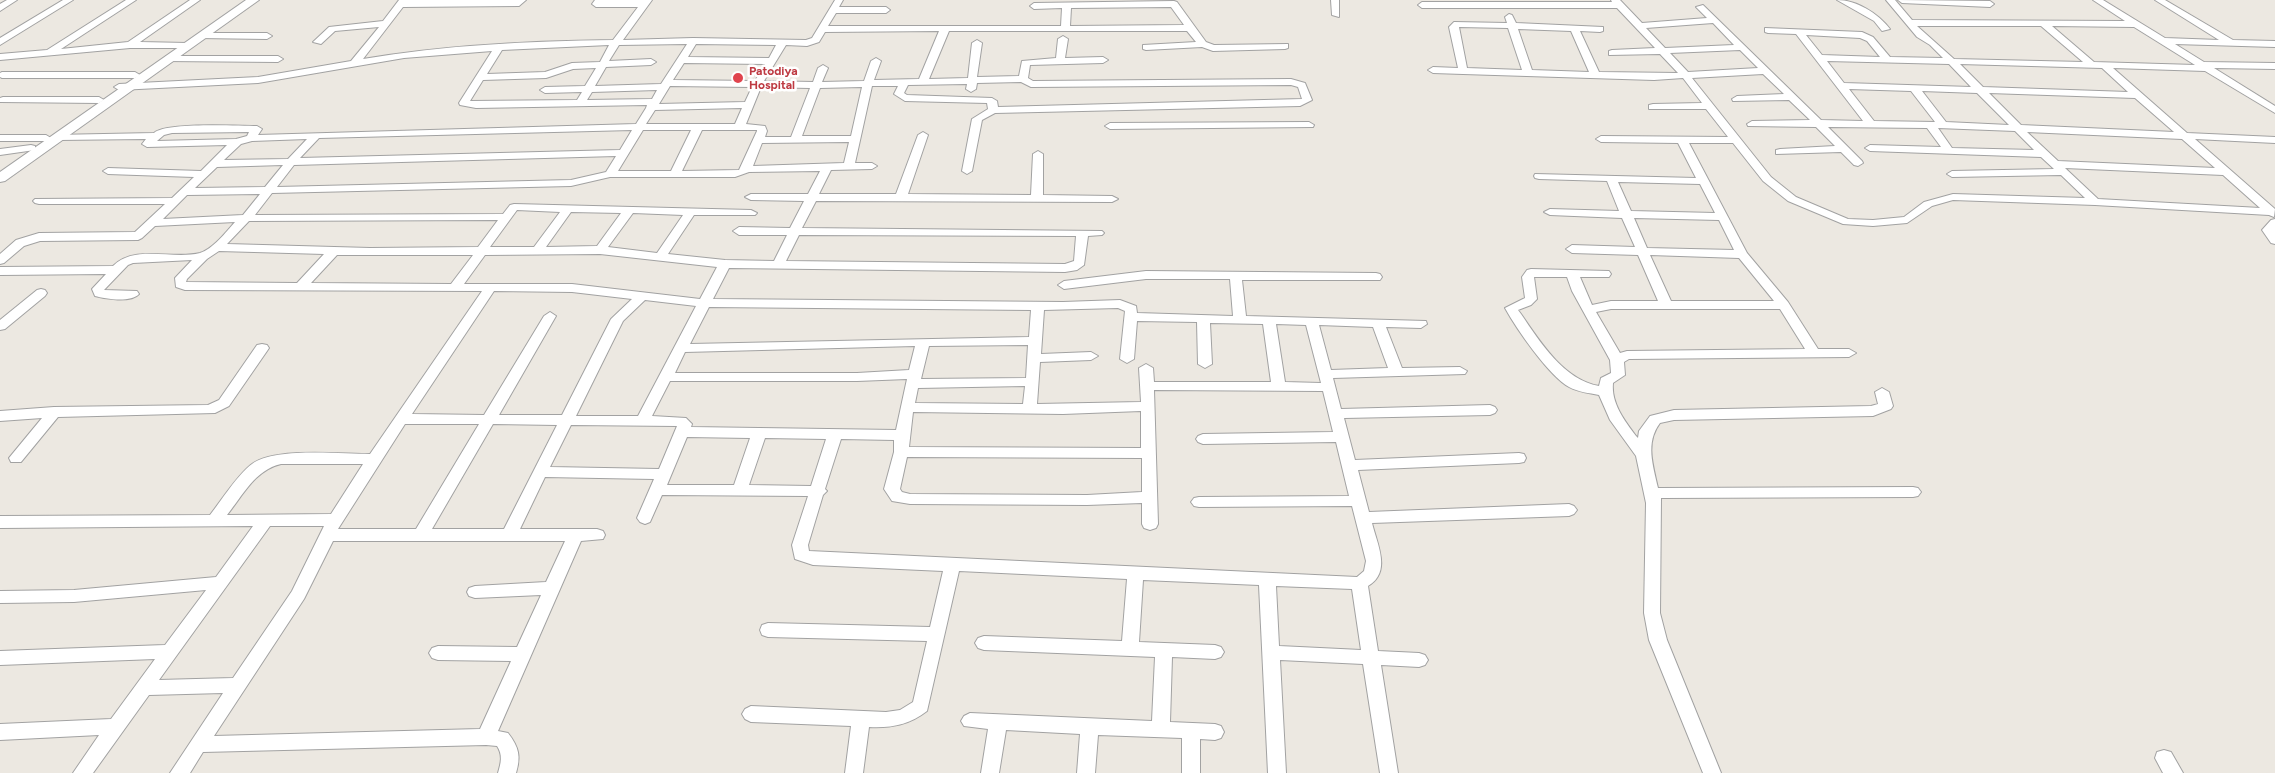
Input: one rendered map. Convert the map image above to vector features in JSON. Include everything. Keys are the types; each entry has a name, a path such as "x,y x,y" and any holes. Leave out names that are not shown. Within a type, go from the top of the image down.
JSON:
{"street":[{"path":"0,42 69,0"},
{"path":"48,53 132,0"},
{"path":"130,45 196,0"},
{"path":"0,169 30,148 52,138 182,46 242,0"},
{"path":"0,178 99,100 168,59 182,46 202,36 253,0"},
{"path":"354,64 402,2 519,3 522,0"},
{"path":"598,0 596,4 646,2"},
{"path":"1,76 128,83 251,81 410,54 499,47 616,42 814,42 839,0"},
{"path":"1335,0 1336,16"},
{"path":"1841,0 1877,19 1885,29"},
{"path":"1890,0 2017,129 2095,202"},
{"path":"1902,0 1988,2 2012,23"},
{"path":"2097,0 2275,110"},
{"path":"2159,0 2231,43"},
{"path":"0,2 12,1"},
{"path":"0,8 12,1"},
{"path":"580,103 605,64 616,42 646,2"},
{"path":"1422,4 1459,2 1505,5 1617,2 1685,76 1767,179 1792,199 1831,217 1847,222 1873,223 1907,220 1928,204 1953,198 2095,202 2274,216"},
{"path":"1034,6 1174,4 1203,44"},
{"path":"1065,29 1067,5"},
{"path":"1505,5 1528,73"},
{"path":"1700,6 1858,164"},
{"path":"833,10 886,10"},
{"path":"1639,26 1715,20"},
{"path":"1910,22 2135,24"},
{"path":"318,42 332,29 387,23"},
{"path":"2043,23 2093,66"},
{"path":"1463,71 1454,27 1457,24 1600,29"},
{"path":"822,29 1190,28"},
{"path":"1574,28 1595,75"},
{"path":"923,81 945,29"},
{"path":"1768,30 1862,35 1870,39 1888,61"},
{"path":"1799,32 1871,124"},
{"path":"202,36 267,36 239,59"},
{"path":"1060,60 1063,39"},
{"path":"610,174 693,41"},
{"path":"2164,41 2275,44"},
{"path":"739,127 758,84 783,42"},
{"path":"970,99 977,43"},
{"path":"1146,47 1203,44 1213,48 1285,46"},
{"path":"0,57 130,45 182,46"},
{"path":"499,47 464,102 476,105 580,103 749,105"},
{"path":"1612,52 1742,47"},
{"path":"1,76 32,54"},
{"path":"1819,58 2093,66 2275,66"},
{"path":"168,59 278,59"},
{"path":"681,60 772,61"},
{"path":"1023,79 1025,63 1028,62 1103,60"},
{"path":"849,167 860,122 864,94 876,61"},
{"path":"479,77 546,75 572,66 651,62"},
{"path":"2105,66 2228,172 2274,216"},
{"path":"794,140 823,68"},
{"path":"1433,70 1654,77 1764,71"},
{"path":"545,90 666,85 816,85 1023,79 1031,84 1291,82 1302,86 1306,100 1300,103 993,110 977,119 967,171"},
{"path":"904,82 899,94 905,98 990,100 993,104 993,110"},
{"path":"1841,86 2139,95"},
{"path":"1914,88 1943,126"},
{"path":"1736,99 1790,97"},
{"path":"2254,97 2275,98"},
{"path":"3,100 99,100"},
{"path":"1191,105 1193,126"},
{"path":"1152,106 1154,126"},
{"path":"1653,107 1709,106"},
{"path":"1752,124 1815,123 1943,126 2275,140"},
{"path":"1110,126 1309,125"},
{"path":"1930,126 1950,152"},
{"path":"185,192 570,183 610,174 736,174 746,169 761,128 638,127 316,135 251,138 237,142 147,144 161,132 172,130 257,129 251,138"},
{"path":"675,174 698,127"},
{"path":"316,135 290,162 246,218 217,247 203,256 181,278 180,284 185,286 572,288 702,304 1038,306 1120,304 1131,309 1127,359"},
{"path":"901,197 923,135"},
{"path":"0,138 156,136"},
{"path":"758,140 855,139"},
{"path":"1601,139 1736,140"},
{"path":"1682,140 1742,254 1784,305 1814,353"},
{"path":"0,260 20,243 39,237 138,236 237,142"},
{"path":"0,152 30,148"},
{"path":"1870,148 2044,154"},
{"path":"1780,152 1842,149"},
{"path":"214,164 622,153"},
{"path":"1037,198 1038,154"},
{"path":"2054,164 2228,172"},
{"path":"746,169 872,166"},
{"path":"777,266 827,167"},
{"path":"108,172 204,174"},
{"path":"1952,174 2063,172"},
{"path":"1539,176 1702,181"},
{"path":"1611,178 1666,305"},
{"path":"751,197 1112,199"},
{"path":"39,200 174,201"},
{"path":"454,287 514,207 751,213"},
{"path":"538,250 569,207"},
{"path":"600,250 630,209"},
{"path":"660,257 691,211"},
{"path":"1550,212 1721,217"},
{"path":"2274,216 2268,230 2275,240"},
{"path":"152,223 246,218 505,217"},
{"path":"739,231 1098,234"},
{"path":"217,247 334,251 600,250 725,264 777,266 1073,268 1080,262 1082,233"},
{"path":"1572,249 1742,254"},
{"path":"301,286 334,251"},
{"path":"133,294 105,295 99,293 98,289 131,259 203,256"},
{"path":"643,420 702,304 725,264"},
{"path":"1063,306 1065,268"},
{"path":"0,271 117,270"},
{"path":"1603,391 1584,388 1569,381 1512,310 1512,306 1525,303 1531,299 1528,277 1532,273 1605,274"},
{"path":"1572,273 1578,291 1617,360 1618,375 1606,381 1603,391 1620,426 1642,455 1653,494 1652,613 1658,640 1712,773"},
{"path":"1064,285 1146,276 1376,277"},
{"path":"1236,276 1240,321"},
{"path":"179,773 298,595 335,520 374,459 491,287"},
{"path":"0,326 41,293"},
{"path":"508,535 617,319 642,296"},
{"path":"1589,310 1611,305 1784,305"},
{"path":"1030,408 1038,306"},
{"path":"421,534 550,316"},
{"path":"1131,317 1269,322 1421,324"},
{"path":"1203,320 1205,364"},
{"path":"1269,322 1278,387"},
{"path":"835,434 819,491 800,545 801,556 813,560 1359,583 1368,578 1374,571 1374,561 1312,322"},
{"path":"1378,324 1397,373"},
{"path":"680,348 923,342 1034,342"},
{"path":"923,342 907,407 901,452 892,489 897,496 910,500 1087,500 1149,497"},
{"path":"0,416 54,412 210,410 224,403 262,348"},
{"path":"1617,360 1627,355 1849,353"},
{"path":"1033,358 1091,356"},
{"path":"1146,368 1150,524"},
{"path":"1147,386 1278,387 1397,373 1460,371"},
{"path":"665,378 857,377 1031,382"},
{"path":"1642,455 1646,431 1655,419 1674,415 1873,411 1886,406 1882,392"},
{"path":"907,407 1030,408 1148,406"},
{"path":"1336,414 1490,410"},
{"path":"16,458 54,412"},
{"path":"402,419 682,421 685,424 682,432 645,518"},
{"path":"682,432 902,435"},
{"path":"740,491 760,433"},
{"path":"1203,439 1342,437"},
{"path":"901,452 1147,453"},
{"path":"1349,465 1519,458"},
{"path":"215,520 255,469 264,463 281,459 374,459"},
{"path":"541,472 664,474"},
{"path":"657,490 819,491"},
{"path":"1653,494 1914,492"},
{"path":"1199,502 1358,501"},
{"path":"1363,518 1569,510"},
{"path":"82,773 266,520"},
{"path":"0,522 335,520"},
{"path":"328,535 597,535"},
{"path":"486,737 575,536"},
{"path":"751,714 898,721 911,715 921,706 952,566"},
{"path":"1130,649 1135,574"},
{"path":"1267,579 1277,773"},
{"path":"1359,583 1389,773"},
{"path":"0,597 74,596 220,584"},
{"path":"475,592 552,588"},
{"path":"768,630 937,634"},
{"path":"984,643 1214,652"},
{"path":"1161,729 1164,650"},
{"path":"0,658 170,652"},
{"path":"438,653 523,654"},
{"path":"1271,653 1419,660"},
{"path":"144,688 238,684"},
{"path":"854,773 861,719"},
{"path":"970,721 1215,732"},
{"path":"990,773 998,722"},
{"path":"0,732 117,726"},
{"path":"1086,773 1090,726"},
{"path":"1190,730 1191,773"},
{"path":"198,744 486,737 502,739 508,746 512,757 507,773"}],"place":[{"name":"Patodiya Hospital","path":"738,78"}]}
